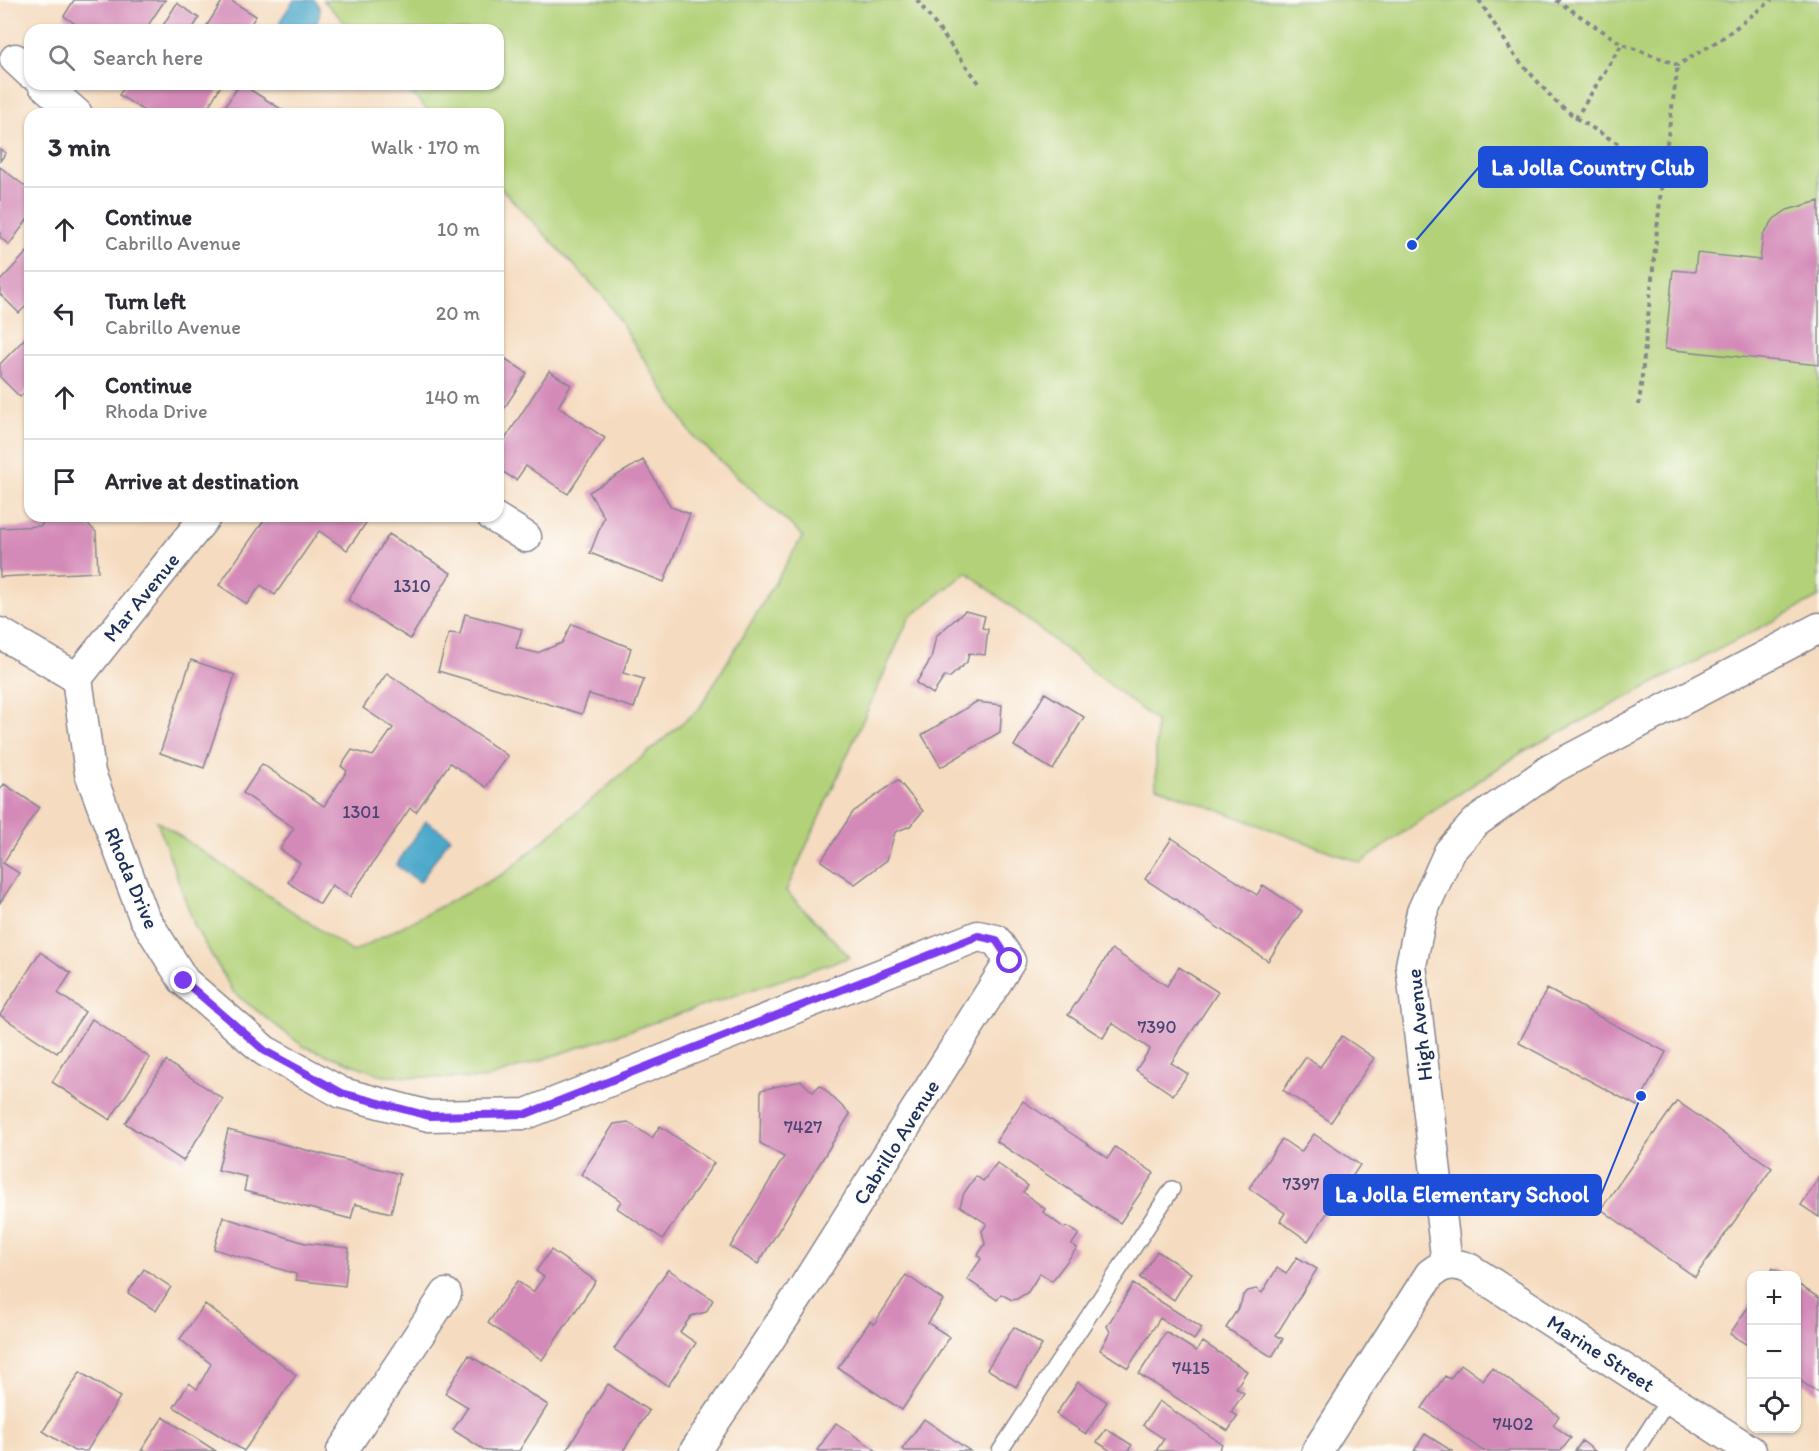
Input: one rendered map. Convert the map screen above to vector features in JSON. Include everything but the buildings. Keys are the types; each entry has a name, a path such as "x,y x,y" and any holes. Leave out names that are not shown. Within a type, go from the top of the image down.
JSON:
{"street":[{"path":"50,90 70,108"},
{"name":"Mar Avenue","path":"76,678 201,522"},
{"path":"502,522 526,537"},
{"name":"High Avenue","path":"1447,1264 1411,965 1422,912 1449,852 1476,822 1551,769 1819,628"},
{"path":"0,633 76,678"},
{"name":"Rhoda Drive","path":"76,678 90,773 144,916 184,981 265,1051 342,1093 429,1116 526,1114 876,977"},
{"name":"Cabrillo Avenue","path":"695,1451 799,1295 1010,961 996,940 978,936 876,977"},
{"path":"1317,1451 1430,1274 1438,1267 1447,1264"},
{"name":"Marine Street","path":"1447,1264 1458,1264 1470,1269 1751,1451"},
{"path":"342,1451 446,1294"}],"lane":[{"path":"1000,1451 1172,1189"},
{"path":"1635,1451 1670,1397"}],"path":[{"path":"917,0 979,83"},
{"path":"1479,0 1514,55 1555,101 1576,118 1663,171"},
{"path":"1556,0 1622,44 1678,65"},
{"path":"1678,65 1721,39 1772,0"},
{"path":"1576,118 1622,44"},
{"path":"1639,405 1663,171 1678,65"}],"green space":[{"path":"323,0 1819,0 1819,597 1524,751 1433,811 1361,863 1156,787 1156,721 967,572 909,618 786,891 850,957 484,1079 384,1076 303,1046 234,993 195,927 157,821 353,952 505,873 699,709 803,536 692,435 605,298 504,191 504,108 425,108 409,90 504,90 504,24 346,24"}],"water":[{"path":"294,0 314,0 320,11 316,24 280,24"},
{"path":"426,821 450,837 420,882 396,865"}],"place":[{"name":"La Jolla Country Club","path":"1412,245"},
{"name":"La Jolla Elementary School","path":"1641,1096"}],"route":[{"path":"184,981 265,1051 342,1093 429,1116 526,1114 978,936 996,940 1010,961"}]}
